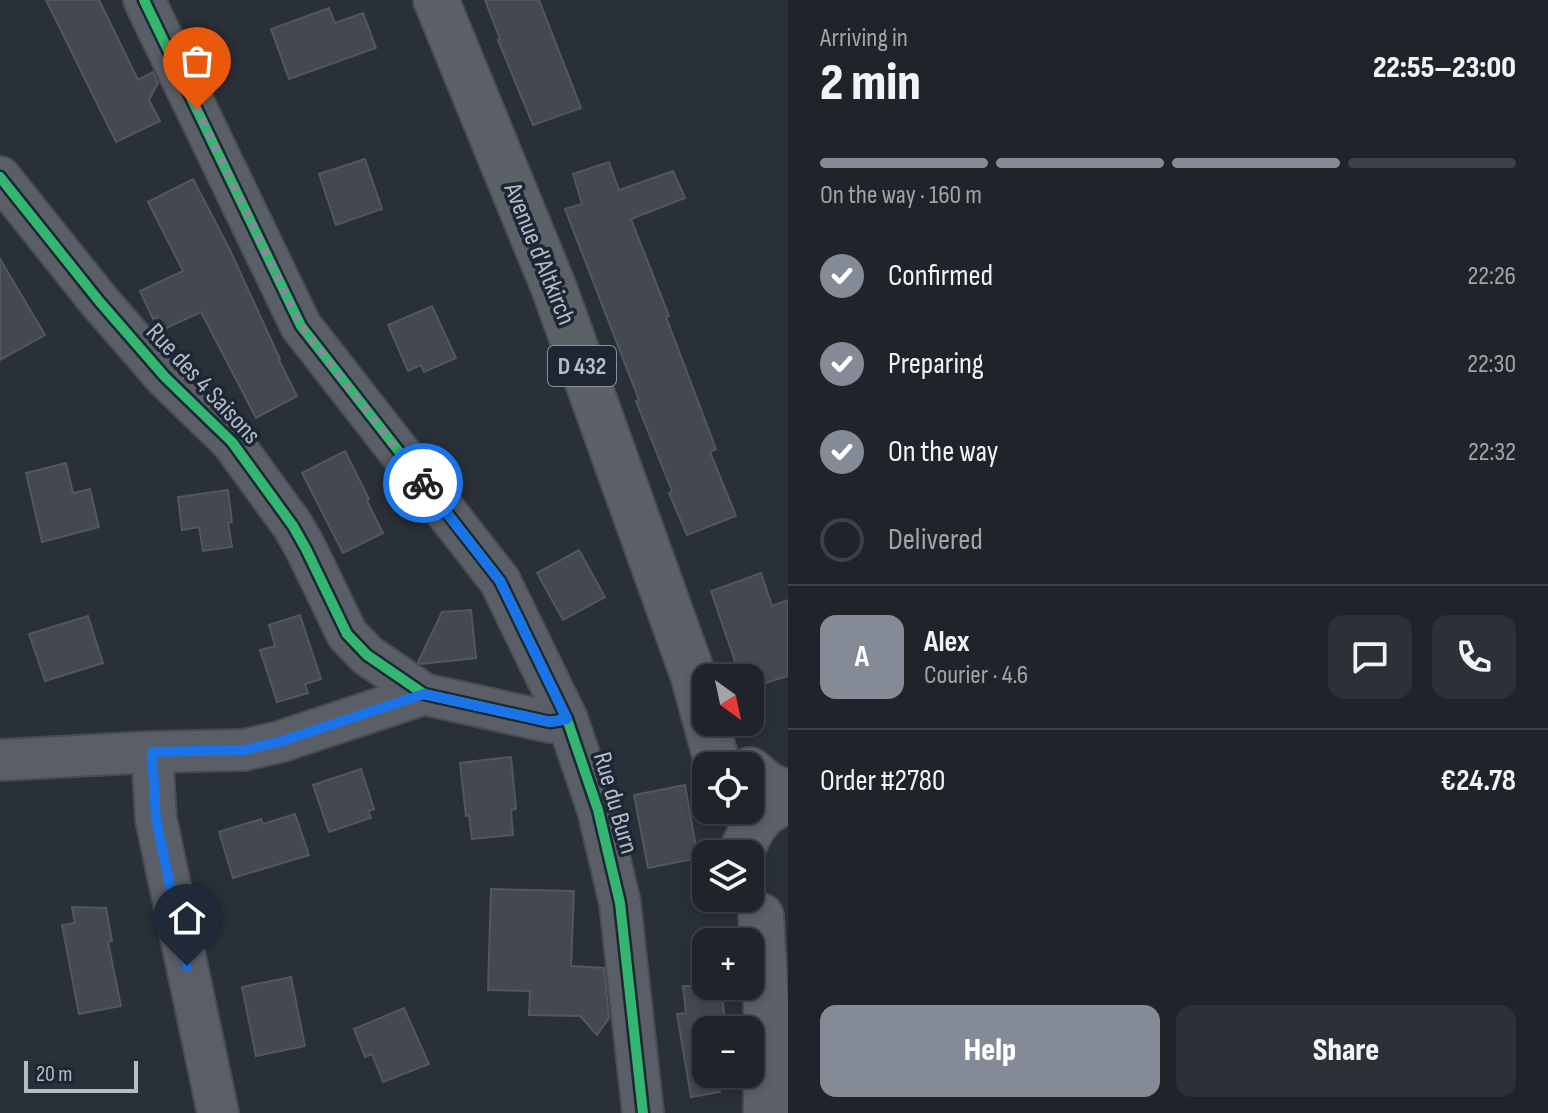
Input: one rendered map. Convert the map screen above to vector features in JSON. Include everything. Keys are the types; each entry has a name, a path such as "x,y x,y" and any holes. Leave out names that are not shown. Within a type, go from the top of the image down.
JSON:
{"main road":[{"name":"Avenue d'Altkirch","path":"436,0 554,288 693,675 714,752"},
{"path":"764,782 788,793"},
{"path":"745,840 761,817 778,804 788,801"},
{"path":"766,915 777,1009 766,1113"}],"street":[{"name":"Rue du Burn","path":"144,0 301,326 500,581 567,719 598,810 620,903 643,1113"},
{"name":"Rue des 4 Saisons","path":"0,177 165,377 232,442 293,526 347,634 367,655 424,694 550,722 567,719"},
{"path":"0,760 244,750 279,742 424,694"},
{"path":"152,752 156,819 218,1113"}],"building":[{"path":"46,0 99,0 138,80 153,72 158,83 149,100 160,121 116,142"},
{"path":"485,0 539,0 581,108 533,125"},
{"path":"329,8 335,23 363,13 376,48 289,79 271,29"},
{"path":"365,159 382,209 336,225 319,174"},
{"path":"609,162 619,190 673,171 685,198 631,219 669,316 666,317 716,449 710,452 736,516 687,535 565,209 582,204 573,174"},
{"path":"193,179 230,250 297,396 256,418 201,312 162,330 156,317 153,319 140,291 183,271 148,202"},
{"path":"0,259 45,335 0,360"},
{"path":"432,306 456,358 424,372 421,365 408,371 388,325"},
{"path":"345,451 383,533 343,553 302,473"},
{"path":"66,463 73,493 90,489 99,527 42,542 26,473"},
{"path":"228,490 232,547 203,551 199,527 182,530 178,497"},
{"path":"579,550 605,597 563,620 537,573"},
{"path":"761,573 772,606 788,600 788,676 764,683 764,664 736,664 711,591"},
{"path":"471,610 476,658 418,662 442,612"},
{"path":"300,615 321,679 305,684 308,693 277,702 260,650 275,646 269,625"},
{"path":"88,616 103,663 45,681 29,634"},
{"path":"511,757 516,809 511,810 513,835 472,839 460,763"},
{"path":"361,769 374,809 368,811 371,818 329,832 313,785"},
{"path":"685,785 695,840 692,840 692,859 648,868 634,795"},
{"path":"295,814 309,855 233,878 219,832 261,819 263,824"},
{"path":"491,889 574,891 571,966 604,968 609,1018 597,1035 580,1016 529,1015 530,991 488,990"},
{"path":"72,907 106,908 112,941 108,942 121,1006 79,1014 62,925 75,923"},
{"path":"291,977 305,1046 256,1056 242,987"},
{"path":"683,986 692,986 692,1000 723,1000 724,1016 692,1016 692,1088 719,1088 720,1092 691,1097 677,1014 686,1013"},
{"path":"404,1008 429,1064 383,1082 372,1054 365,1057 354,1029"}],"cycle path":[{"path":"144,0 301,326 500,581 567,719 598,810 620,903 643,1113"},
{"path":"0,177 99,301 165,377 232,442 293,526 347,634 367,655 424,694 550,722 567,719"}],"way so far":[{"path":"197,109 301,326 423,483"}],"route":[{"path":"187,966 156,819 152,752 244,750 279,742 424,694 550,722 567,719 500,581 423,483"}]}
